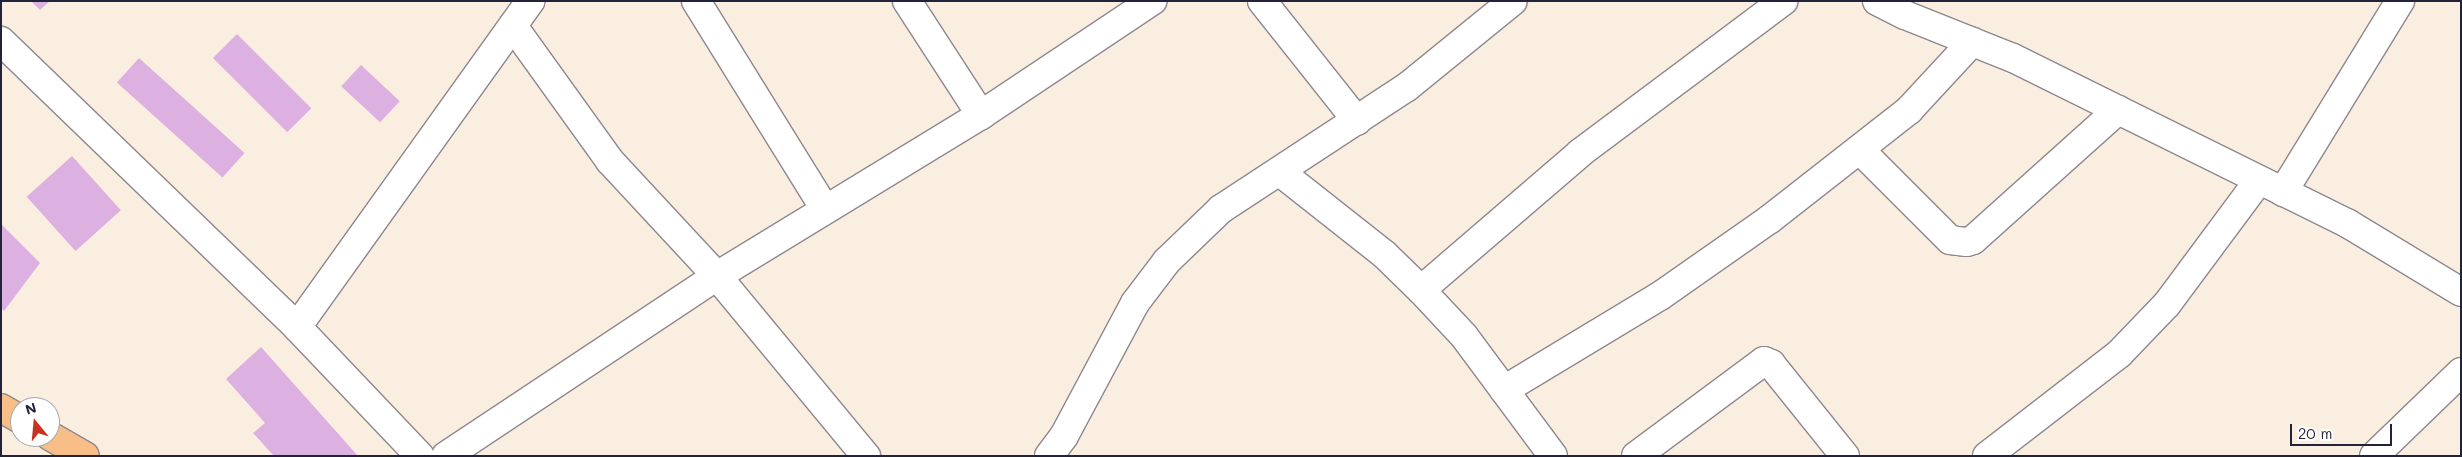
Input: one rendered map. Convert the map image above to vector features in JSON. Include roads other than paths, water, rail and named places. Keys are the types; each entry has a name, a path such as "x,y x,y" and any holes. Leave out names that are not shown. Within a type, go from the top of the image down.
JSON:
{"highway":[{"path":"60,442 85,456"}],"street":[{"path":"297,327 530,1"},
{"path":"696,1 826,209"},
{"path":"907,1 981,115"},
{"path":"446,456 716,276 981,115 1152,1"},
{"path":"1262,1 1357,121"},
{"path":"1049,456 1064,436 1135,303 1167,261 1221,209 1407,87 1513,1"},
{"path":"1421,290 1580,152 1783,1"},
{"path":"1877,1 1911,8 1972,42 2013,58 2347,223 2461,292"},
{"path":"2283,192 2400,1"},
{"path":"513,26 610,161 716,276 866,456"},
{"path":"1,41 297,327 420,456"},
{"path":"1504,390 1660,296 1861,150 1908,110 1972,42"},
{"path":"1861,150 1950,240 1967,242 1973,240 2118,110"},
{"path":"1280,172 1385,255 1421,290 1464,336 1553,456"},
{"path":"1987,456 2119,354 2167,304 2259,180"},
{"path":"1636,456 1764,361 1771,364 1845,456"},
{"path":"2374,456 2461,372"}]}
